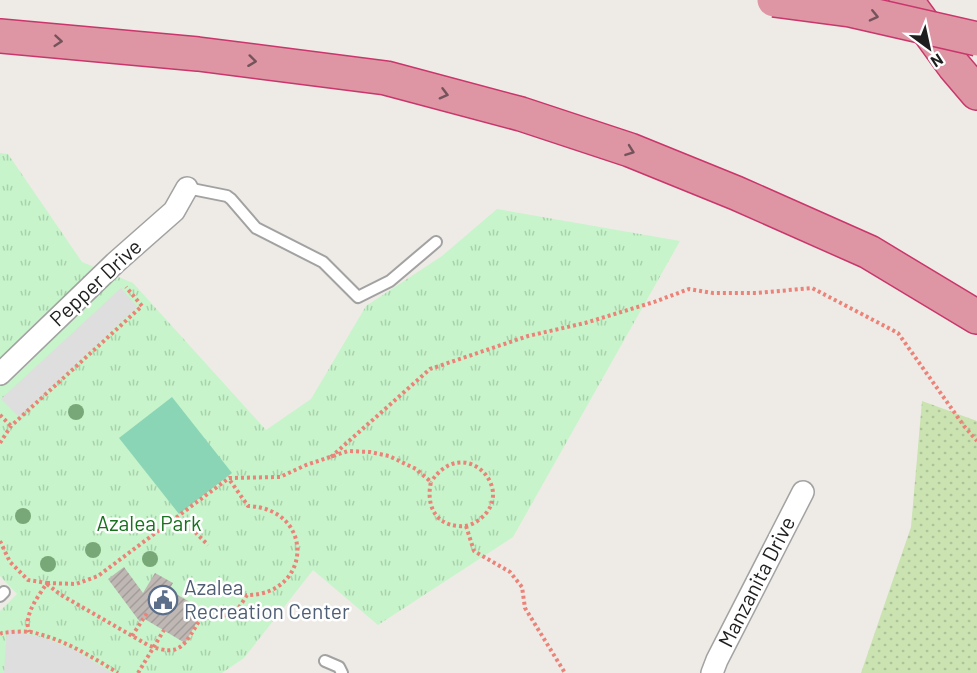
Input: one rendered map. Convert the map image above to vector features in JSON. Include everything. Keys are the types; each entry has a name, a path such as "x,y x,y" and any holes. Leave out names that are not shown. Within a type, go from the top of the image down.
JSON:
{"highway":[{"path":"774,0 850,10 977,39"},
{"path":"906,0 954,66 977,93"},
{"path":"0,36 198,54 386,78 521,114 630,150 736,193 869,252 977,317"}],"street":[{"name":"Pepper Drive","path":"0,374 115,263 174,211 187,189"},
{"name":"Manzanita Drive","path":"712,673 803,492"}],"lane":[{"path":"187,189 227,196 256,228 323,262 358,297 390,281 436,242"},
{"path":"325,662 339,667 342,673"}],"path":[{"path":"0,442 11,426 142,306 126,287"},
{"path":"331,457 430,369 528,336 585,323 689,289 713,293 746,293 812,288 898,333 977,441"},
{"path":"0,415 11,426"},
{"path":"0,542 10,562 28,580 76,584 98,576 229,478 280,477 306,465 348,451 380,454 403,462 416,469 431,482"},
{"path":"457,462 478,467 487,474 492,484 491,506 485,516 476,522 466,526 447,524 439,518 429,501 431,482 446,466 457,462"},
{"path":"47,583 61,595 153,647 162,651 182,647 201,618 231,614 247,596 272,591 282,585 296,564 298,551 291,527 273,510 261,506 249,506 229,478"},
{"path":"176,519 208,544"},
{"path":"466,526 474,551 510,572 522,587 525,608 565,673"},
{"path":"29,632 26,625 32,607 47,583"},
{"path":"132,636 147,613"},
{"path":"138,673 164,630"},
{"path":"0,634 29,632 61,641 118,673"}],"green space":[{"name":"Azalea Park","path":"0,153 8,154 82,262 133,283 266,430 311,399 366,306 442,256 497,209 680,241 513,537 378,625 313,570 244,658 222,673 0,673 0,611 17,594 0,576"},
{"path":"172,397 232,473 179,514 119,438"},
{"path":"922,401 977,421 977,673 861,673 911,527"}],"shaded area":[{"path":"121,288 137,307 19,417 1,399"},
{"path":"7,629 44,638 75,650 112,673 4,673"}],"building":[{"name":"Azalea Recreation Center","path":"124,567 143,593 155,573 173,583 169,590 204,610 185,643 143,618 140,622 108,579"}],"place":[{"name":"Azalea Recreation Center","path":"163,600"}]}
